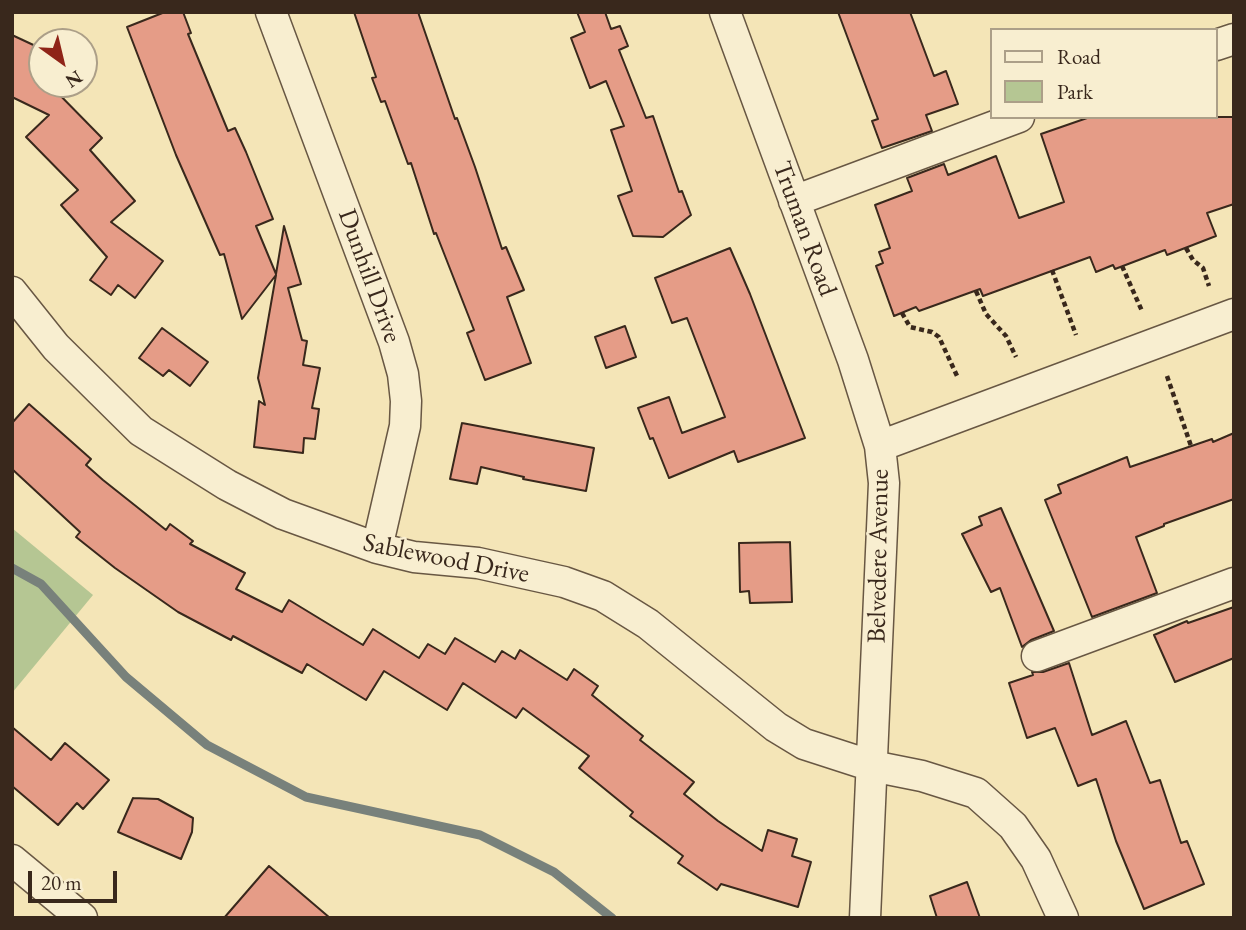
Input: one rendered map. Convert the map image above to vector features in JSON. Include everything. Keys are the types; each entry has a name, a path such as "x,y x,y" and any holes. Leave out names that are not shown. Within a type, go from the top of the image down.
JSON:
{"street":[{"name":"Dunhill Drive","path":"271,12 394,342 403,374 405,426 377,548"},
{"name":"Truman Road","path":"725,12 855,364 880,446"},
{"path":"794,201 1014,119"},
{"name":"Sablewood Drive","path":"12,292 56,347 116,408 153,439 228,485 283,514 377,548 414,557 478,563 564,582 603,596 648,624 782,730 804,744 872,766 922,776 976,793 1013,826 1036,859 1062,918"},
{"name":"Belvedere Avenue","path":"865,918 884,483 880,446 1234,314"},
{"path":"1037,656 1234,583"},
{"path":"12,860 82,918"}],"path":[{"path":"1186,248 1193,260 1203,268 1209,286"},
{"path":"1122,267 1142,311"},
{"path":"1052,270 1076,335"},
{"path":"976,291 986,314 1006,336 1016,357"},
{"path":"902,313 910,327 932,332 939,337 958,378"},
{"path":"1167,376 1191,446"}],"green space":[{"path":"12,528 93,595 12,693"}],"building":[{"path":"165,12 183,12 191,33 188,34 228,131 235,128 246,152 273,219 256,226 276,274 284,226 301,284 288,288 302,340 307,341 303,365 320,368 312,408 319,409 315,439 304,438 303,453 254,447 259,401 265,405 258,378 276,275 242,319 224,254 220,255 176,155 127,27"},
{"path":"354,12 418,12 502,249 506,247 524,290 507,297 531,363 485,380 467,333 474,330 436,233 434,234 411,163 408,164 385,101 381,102 372,78 376,77"},
{"path":"577,12 605,12 611,29 620,26 628,46 619,50 646,118 653,116 679,192 682,191 691,215 663,237 633,236 618,196 632,191 611,130 624,126 606,81 590,88 571,38 585,32"},
{"path":"838,12 910,12 934,76 946,71 958,104 926,115 932,131 882,148 872,121 878,119"},
{"path":"12,35 28,42 28,98 63,98 102,138 90,150 135,201 111,222 163,261 135,298 118,285 111,295 90,280 107,257 61,205 78,190 26,137 49,115 12,97"},
{"path":"1234,117 1234,204 1207,213 1216,236 1167,255 1165,250 1115,269 1113,265 1096,272 1090,257 983,296 980,289 919,311 916,307 894,316 876,266 883,263 879,252 890,248 875,205 912,191 907,178 944,164 948,175 996,156 1019,218 1064,202 1041,134 1084,119"},
{"path":"730,248 805,438 738,462 734,451 669,478 638,408 669,397 682,433 725,417 687,318 672,323 655,278"},
{"path":"625,326 636,357 606,368 595,337"},
{"path":"162,328 208,362 190,386 169,370 163,376 139,358"},
{"path":"29,404 91,459 86,465 103,480 166,530 170,524 193,541 190,544 245,573 236,589 282,612 289,600 363,645 373,629 419,658 428,644 445,654 455,638 495,662 502,651 515,659 520,650 567,680 574,669 598,686 592,695 643,736 640,740 694,782 684,794 718,821 762,851 768,830 797,839 792,856 811,862 798,907 721,884 717,890 678,863 683,856 630,816 633,812 579,768 589,756 523,708 516,718 463,683 447,710 384,671 366,700 307,664 302,673 233,636 231,640 178,612 76,537 80,532 12,469 12,423"},
{"path":"462,423 594,448 586,491 523,479 524,477 481,467 477,484 450,479"},
{"path":"1234,433 1234,499 1136,537 1157,593 1092,617 1045,500 1061,493 1058,485 1127,457 1130,467"},
{"path":"1001,508 1054,631 1031,640 1022,647 1000,588 991,592 962,534 982,525 979,517"},
{"path":"790,542 792,602 750,603 749,591 740,592 739,543"},
{"path":"1234,607 1234,658 1175,682 1154,635 1187,621 1188,623"},
{"path":"1069,663 1092,735 1126,721 1150,783 1160,780 1181,843 1187,841 1204,884 1144,909 1116,841 1096,779 1078,786 1055,728 1027,738 1009,683 1033,675 1032,672 1043,672"},
{"path":"12,727 51,760 65,743 109,780 83,809 77,803 58,825 12,786"},
{"path":"133,798 158,799 193,818 192,832 181,859 118,832"},
{"path":"269,866 330,918 224,918"},
{"path":"967,882 980,918 937,918 930,896"}],"waterway":[{"path":"12,568 41,584 126,677 207,745 306,797 480,835 554,872 612,918"}]}
